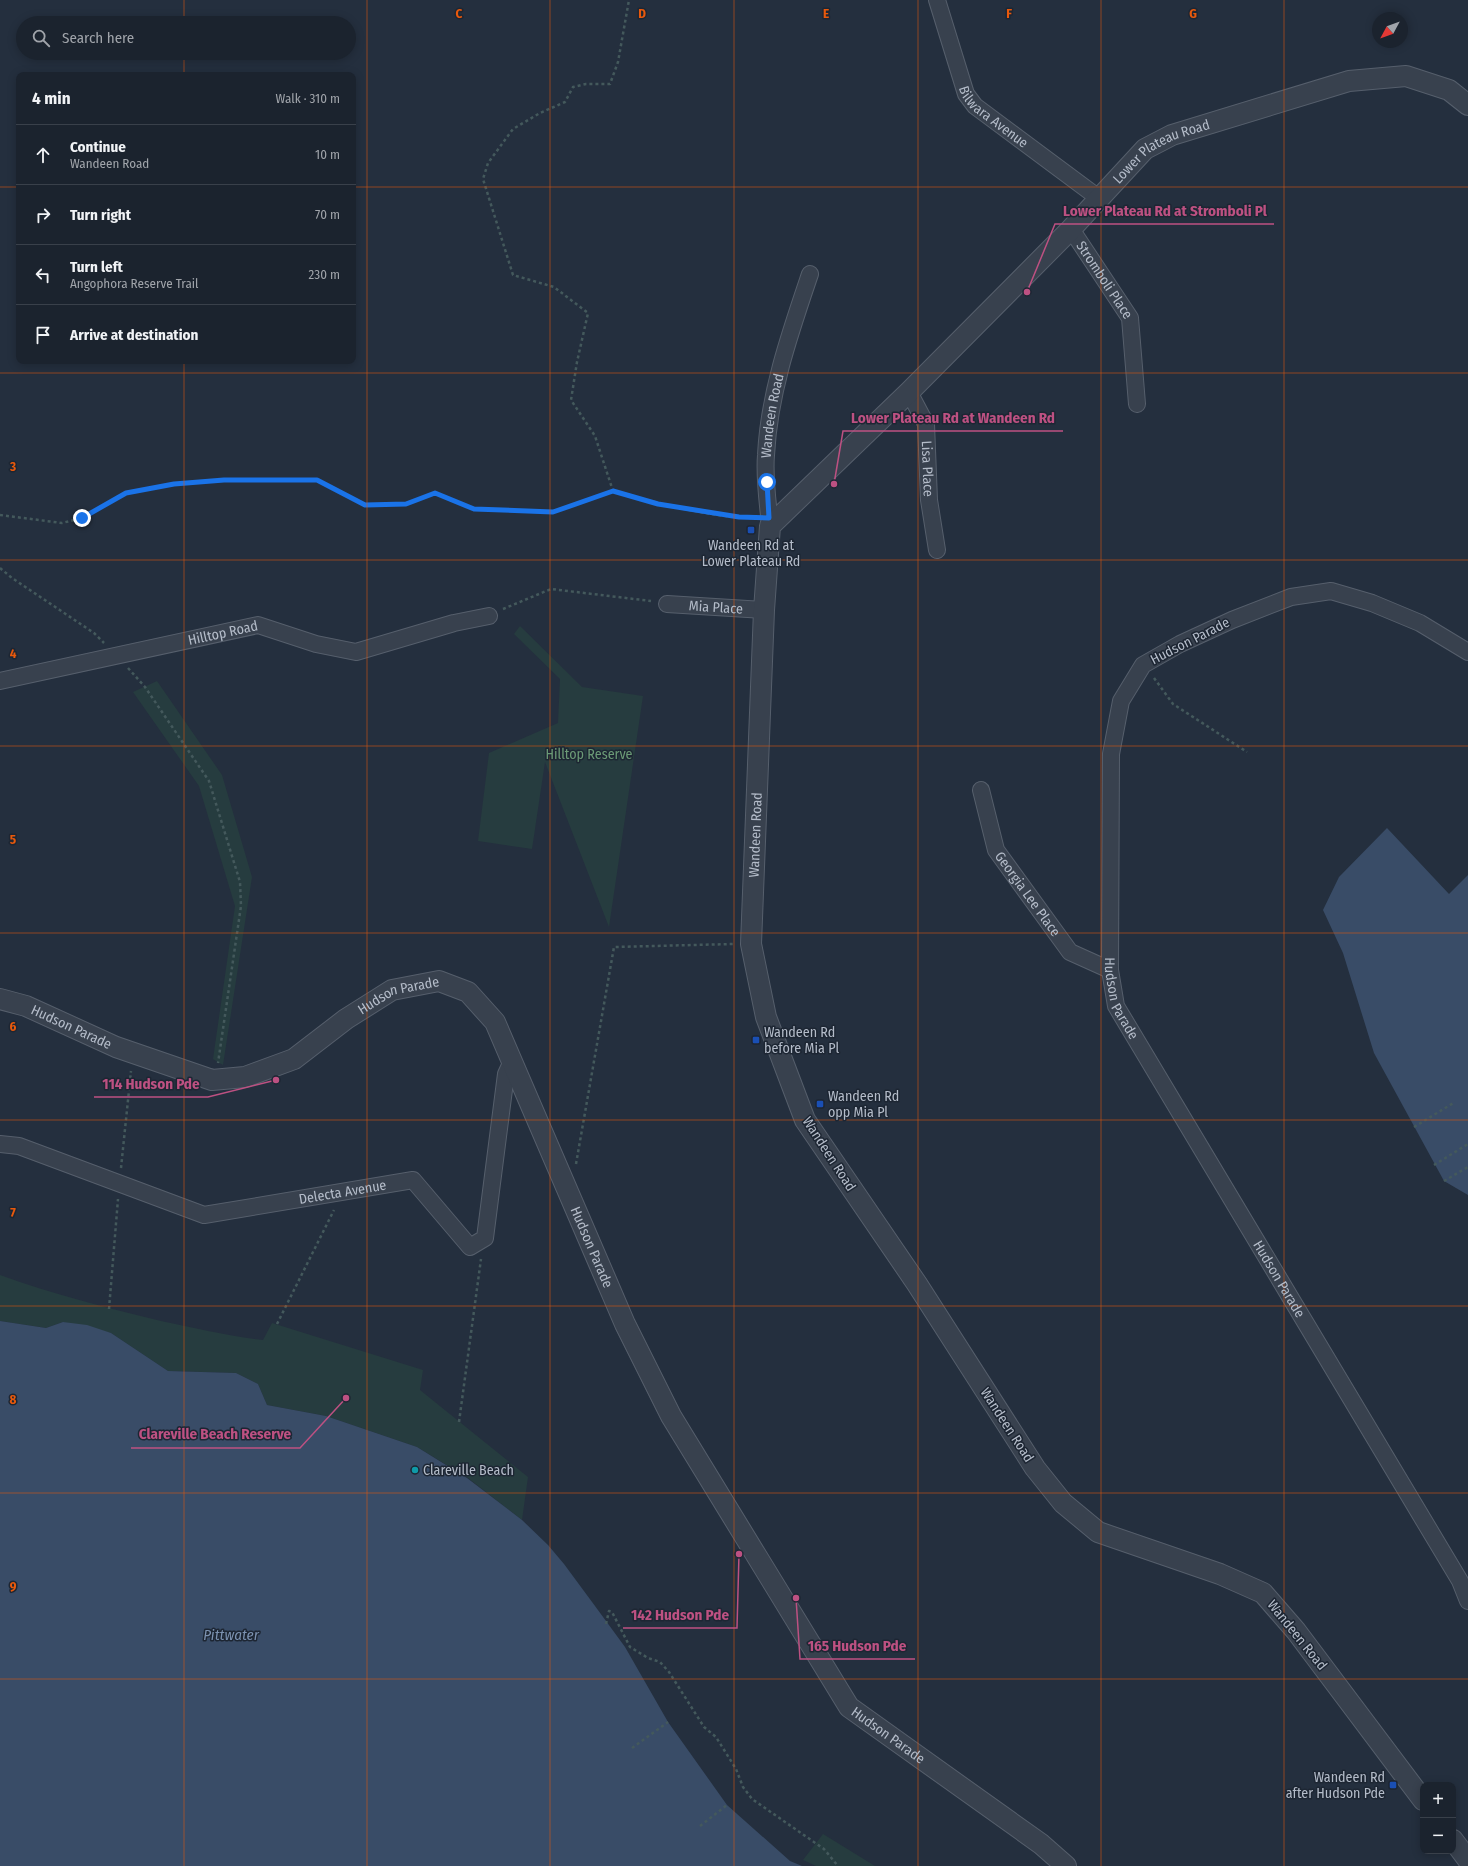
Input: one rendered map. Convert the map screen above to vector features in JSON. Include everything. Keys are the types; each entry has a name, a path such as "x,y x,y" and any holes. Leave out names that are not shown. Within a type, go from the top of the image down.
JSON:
{"street":[{"name":"Bilwara Avenue","path":"937,0 966,94 975,106 1100,199"},
{"name":"Lower Plateau Road","path":"769,522 909,392 1071,230 1145,149 1172,135 1349,81 1406,76 1449,90 1468,105"},
{"name":"Stromboli Place","path":"1071,230 1130,318 1137,404"},
{"name":"Wandeen Road","path":"810,274 782,357 772,407 765,456 769,522 764,610 751,944 766,1017 805,1120 917,1284 1035,1468 1062,1503 1098,1532 1220,1574 1263,1593 1296,1631 1420,1796"},
{"name":"Lisa Place","path":"909,392 926,424 929,500 937,550"},
{"name":"Hudson Parade","path":"1468,652 1420,623 1372,603 1332,591 1291,597 1232,620 1180,644 1144,664 1121,701 1111,754 1110,970 1116,1006 1460,1581 1468,1601"},
{"name":"Mia Place","path":"667,604 764,610"},
{"name":"Hilltop Road","path":"0,681 258,625 316,644 356,652 454,623 489,616"},
{"name":"Georgia Lee Place","path":"981,790 996,850 1070,952 1110,970"},
{"name":"Hudson Parade","path":"0,999 26,1006 116,1047 212,1080 245,1077 294,1059 346,1019 392,990 439,980 468,992 495,1022 625,1324 671,1416 849,1707 1041,1844 1066,1866"},
{"path":"475,1244 486,1238 506,1074 512,1061"},
{"name":"Delecta Avenue","path":"0,1144 19,1146 204,1215 413,1180 470,1247 475,1244"},
{"path":"1456,1844 1468,1860"}],"path":[{"path":"613,491 595,436 571,400 576,362 588,313 554,287 513,275 483,179 488,163 513,129 540,113 565,102 573,87 586,84 610,84 618,62 628,17 629,0"},
{"path":"0,515 62,523 82,518 126,493 174,484 224,480 317,480 365,505 406,504 435,493 474,509 553,512 613,491 658,504 769,522"},
{"path":"0,568 12,578 94,633 145,687 209,781 240,882 241,906 219,1062 212,1080"},
{"path":"489,616 520,601 551,589 657,601 667,604"},
{"path":"1144,664 1173,704 1247,752"},
{"path":"576,1166 614,947 751,944"},
{"path":"1414,1127 1454,1102"},
{"path":"1434,1165 1468,1144"},
{"path":"1444,1181 1468,1167"},
{"path":"277,1324 343,1191"},
{"path":"459,1422 481,1258 475,1244"},
{"path":"606,1624 610,1611 612,1612 630,1647 648,1658 660,1662 669,1672 704,1727 716,1737 736,1769 743,1787 752,1799 824,1849 838,1866"},
{"path":"632,1748 668,1722"},
{"path":"700,1826 727,1805"}],"green space":[{"name":"Hilltop Reserve","path":"520,626 582,687 643,696 609,927 545,762 532,849 478,841 489,753 558,723 560,679 514,634"},
{"path":"157,681 222,775 252,877 223,1065 213,1059 235,906 199,786 133,692"},
{"path":"0,1275 100,1306 224,1334 263,1340 272,1323 423,1370 420,1390 528,1477 522,1520 468,1478 417,1447 326,1416 267,1405 258,1384 236,1373 168,1371 111,1333 63,1322 46,1328 0,1321"},
{"path":"823,1834 875,1866 816,1866 803,1860"}],"water":[{"path":"1387,828 1449,894 1468,875 1468,1195 1444,1181 1374,1053 1343,953 1323,910 1339,877"},
{"name":"Pittwater","path":"0,1321 46,1328 63,1322 87,1325 111,1333 168,1371 236,1373 258,1384 267,1405 326,1416 417,1447 467,1478 522,1520 548,1545 564,1564 625,1647 668,1722 727,1805 790,1861 802,1866 0,1866"}],"place":[{"name":"Lower Plateau Rd at Stromboli Pl","path":"1027,292"},
{"name":"Lower Plateau Rd at Wandeen Rd","path":"834,484"},
{"name":"Wandeen Rd at Lower Plateau Rd","path":"751,530"},
{"name":"Wandeen Rd before Mia Pl","path":"756,1040"},
{"name":"114 Hudson Pde","path":"276,1080"},
{"name":"Wandeen Rd opp Mia Pl","path":"820,1104"},
{"name":"Clareville Beach Reserve","path":"346,1398"},
{"name":"Clareville Beach","path":"415,1470"},
{"name":"142 Hudson Pde","path":"739,1554"},
{"name":"165 Hudson Pde","path":"796,1598"},
{"name":"Wandeen Rd after Hudson Pde","path":"1393,1785"}],"route":[{"path":"82,518 126,493 174,484 224,480 317,480 365,505 406,504 435,493 474,509 553,512 613,491 658,504 739,517 769,518 767,482"}]}
